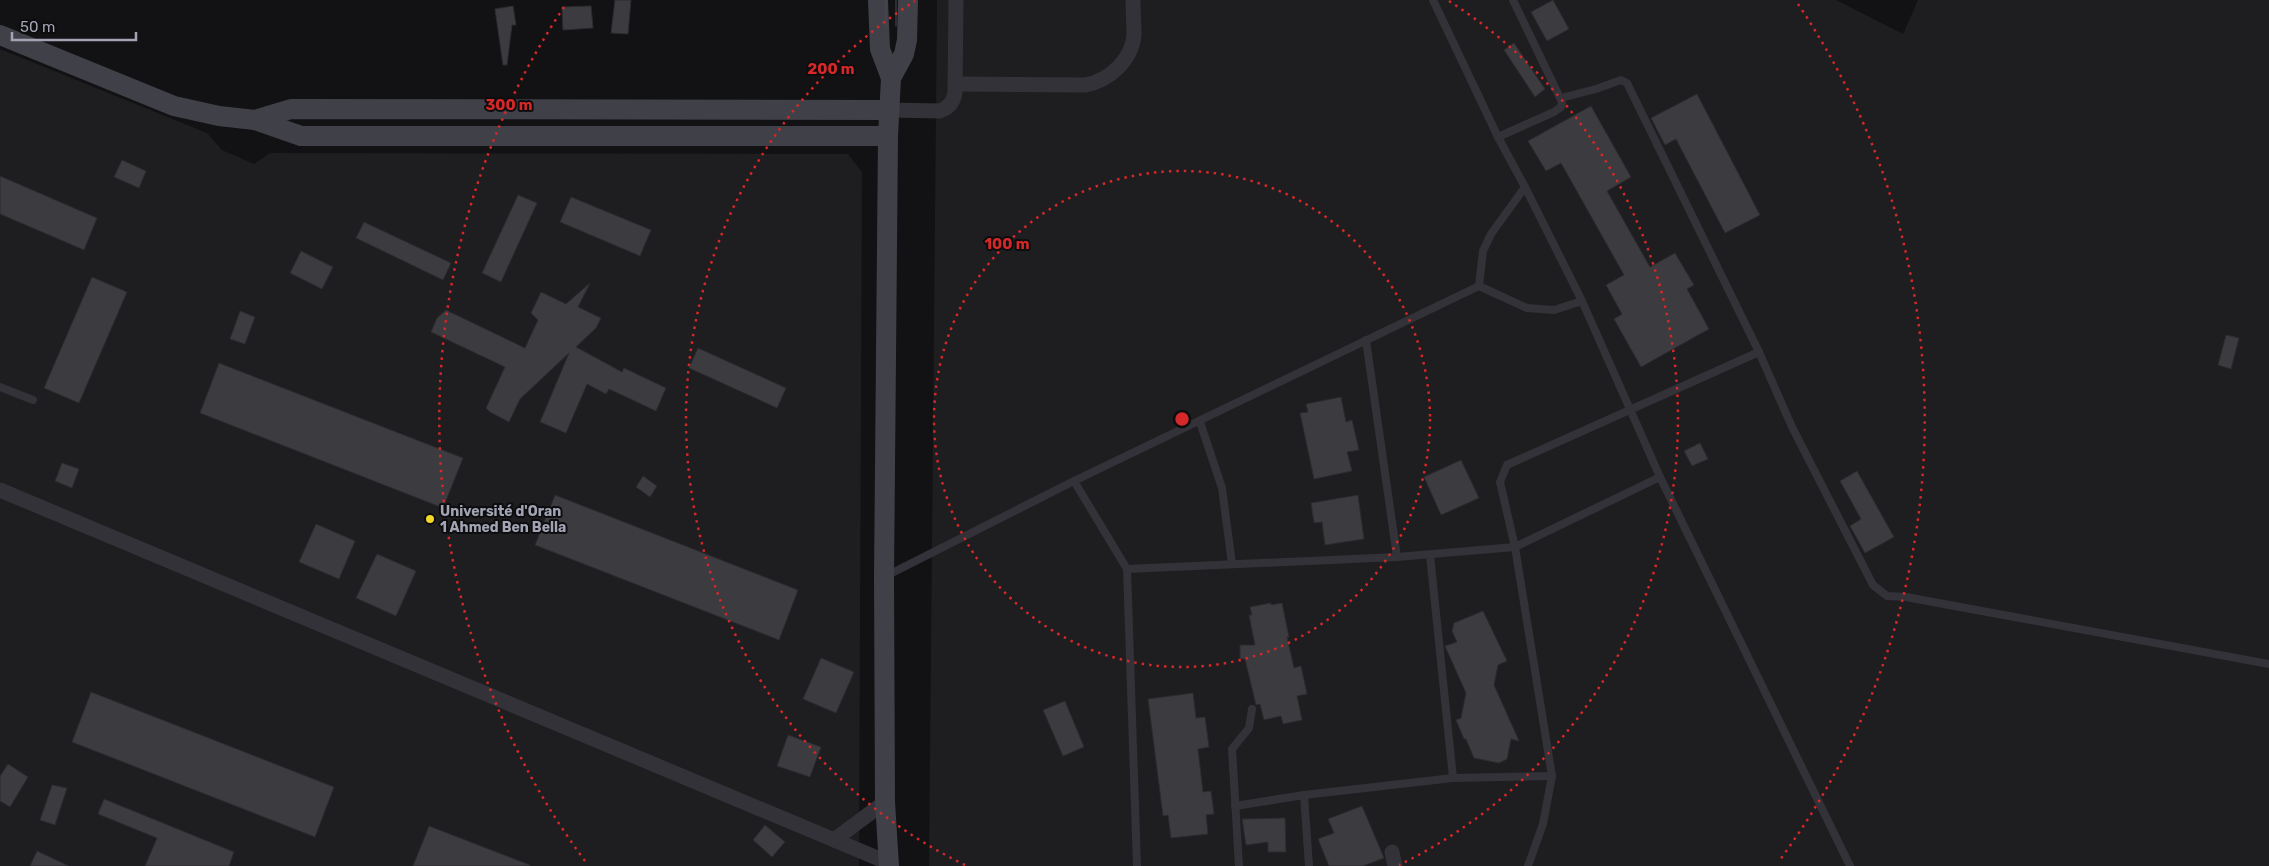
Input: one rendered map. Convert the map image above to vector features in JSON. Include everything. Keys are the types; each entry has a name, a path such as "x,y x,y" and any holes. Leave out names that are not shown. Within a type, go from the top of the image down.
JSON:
{"street":[{"path":"0,490 889,864 884,802 884,577 888,136 891,78 880,49 878,0"},
{"path":"891,78 904,54 907,40 908,0"},
{"path":"255,120 291,109 940,110 947,108 953,101 956,0"},
{"path":"955,84 1085,85 1098,83 1116,70 1130,48 1134,37 1133,0"},
{"path":"0,34 174,106 219,116 255,120 301,136 888,136"},
{"path":"834,840 884,802"}],"lane":[{"path":"1433,0 1498,137 1582,301 1660,477 1850,866"},
{"path":"1498,137 1554,112 1561,107 1561,98 1512,0"},
{"path":"1561,98 1621,80 1627,83 1759,352 1792,427 1874,586 1887,596 1906,597 2269,664"},
{"path":"1479,286 1483,251 1491,234 1525,187"},
{"path":"884,577 1074,481 1200,422 1479,286"},
{"path":"1479,286 1527,308 1554,310 1582,301"},
{"path":"1366,340 1397,557"},
{"path":"1528,866 1543,824 1552,776 1515,547 1500,482 1507,465 1759,352"},
{"path":"0,387 33,400"},
{"path":"1200,422 1222,488 1232,564"},
{"path":"1127,569 1397,557 1515,547 1660,477"},
{"path":"1074,481 1127,569 1137,866"},
{"path":"1430,555 1453,778"},
{"path":"1239,866 1232,749 1249,728 1252,709"},
{"path":"1235,806 1304,795 1453,778 1552,776"},
{"path":"1304,795 1309,866"}],"shaded area":[{"path":"937,0 1836,0 1903,34 1918,0 2269,0 2269,866 929,866"},
{"name":"Université d'Oran 1 Ahmed Ben Bella","path":"0,49 207,133 222,150 254,164 270,153 848,154 862,172 859,866 0,866"}],"building":[{"path":"615,0 631,0 628,34 611,33"},
{"path":"1553,0 1569,29 1547,41 1531,12"},
{"path":"513,6 516,25 512,25 507,65 503,65 495,9"},
{"path":"591,6 593,28 563,30 562,7"},
{"path":"1514,43 1545,89 1535,97 1504,50"},
{"path":"1697,94 1760,215 1725,233 1676,139 1665,145 1651,118"},
{"path":"1591,106 1631,177 1607,191 1650,267 1675,253 1694,285 1687,289 1709,329 1641,367 1614,319 1622,314 1606,285 1624,275 1561,163 1546,171 1528,141"},
{"path":"122,160 146,171 139,188 114,177"},
{"path":"0,176 97,218 84,250 0,214"},
{"path":"518,195 537,203 501,282 482,273"},
{"path":"571,197 651,230 640,256 560,222"},
{"path":"364,222 451,263 443,280 356,238"},
{"path":"301,251 333,267 322,289 290,273"},
{"path":"92,277 127,292 79,403 44,388"},
{"path":"590,283 578,307 601,318 596,328 576,347 622,372 624,368 666,388 656,411 609,389 606,394 587,384 566,433 540,422 569,353 520,399 509,422 486,408 505,367 431,332 437,318 446,310 525,348 538,320 531,313 541,292 566,304"},
{"path":"240,311 255,317 245,344 230,339"},
{"path":"2226,335 2239,338 2231,369 2218,365"},
{"path":"698,348 786,388 777,408 689,368"},
{"path":"219,363 463,458 443,508 200,413"},
{"path":"1341,397 1346,422 1352,420 1359,450 1347,452 1352,471 1314,479 1300,413 1308,412 1306,404"},
{"path":"1700,443 1708,459 1692,466 1684,451"},
{"path":"1461,460 1479,498 1441,515 1424,477"},
{"path":"62,463 79,469 72,488 55,481"},
{"path":"1857,471 1894,537 1865,553 1850,526 1861,519 1840,481"},
{"path":"643,476 657,486 650,497 636,487"},
{"path":"555,495 798,590 779,640 535,545"},
{"path":"1358,495 1364,539 1325,545 1322,522 1314,523 1311,503"},
{"path":"316,524 355,541 339,579 299,562"},
{"path":"377,554 416,571 396,616 356,598"},
{"path":"1271,603 1271,605 1282,603 1294,668 1301,666 1307,694 1297,696 1302,720 1283,724 1281,716 1264,720 1260,704 1256,705 1245,659 1240,659 1240,645 1255,645 1249,615 1252,615 1250,607"},
{"path":"1483,611 1507,661 1498,665 1494,685 1519,741 1511,739 1507,759 1499,763 1474,758 1466,739 1464,739 1456,720 1461,718 1466,693 1445,646 1457,642 1452,631 1454,623"},
{"path":"821,658 854,672 836,713 803,699"},
{"path":"91,692 334,787 315,837 72,742"},
{"path":"1193,693 1196,718 1205,717 1209,747 1198,749 1203,792 1211,791 1214,814 1206,815 1208,834 1171,838 1168,815 1163,816 1148,699"},
{"path":"1065,701 1084,747 1063,756 1043,710"},
{"path":"788,735 821,747 810,777 777,766"},
{"path":"8,764 28,777 10,807 0,801 0,776"},
{"path":"52,785 67,788 55,825 40,820"},
{"path":"104,799 234,852 229,866 145,866 157,838 98,814"},
{"path":"1362,806 1384,858 1363,866 1329,866 1318,839 1334,833 1328,819"},
{"path":"1285,818 1286,852 1268,852 1268,842 1246,845 1242,819"},
{"path":"765,825 785,842 772,857 753,840"},
{"path":"429,826 530,865 530,866 413,866"},
{"path":"37,851 69,866 30,866"}],"tram line":[{"path":"886,0 886,26"},
{"path":"896,0 896,26"}],"place":[{"name":"Université d'Oran 1 Ahmed Ben Bella","path":"430,519"}]}
